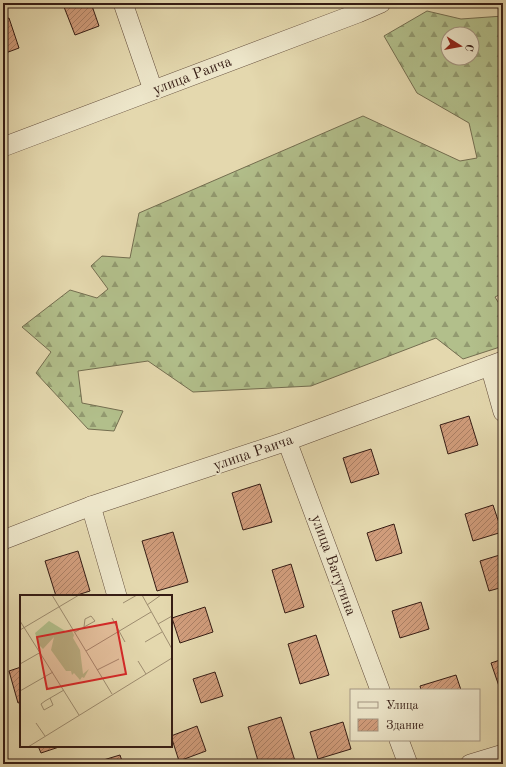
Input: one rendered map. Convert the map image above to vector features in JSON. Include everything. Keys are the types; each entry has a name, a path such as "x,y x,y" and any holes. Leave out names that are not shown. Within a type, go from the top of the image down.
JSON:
{"street":[{"path":"123,3 153,90"},
{"name":"улица Раича","path":"3,147 153,90 356,8 381,3"},
{"path":"496,364 503,412"},
{"name":"улица Раича","path":"3,540 91,506 287,441 496,364"},
{"name":"улица Ватутина","path":"287,441 380,689"},
{"path":"91,506 117,595"},
{"path":"399,741 408,764"},
{"path":"470,764 503,754"}],"green space":[{"path":"427,11 461,19 503,16 503,293 495,297 503,310 503,346 463,359 436,338 311,386 193,392 148,361 78,371 82,403 123,411 114,431 88,429 36,373 51,352 22,327 70,290 97,298 108,289 91,266 102,256 130,258 139,213 363,116 460,161 477,158 469,123 417,93 384,36"}],"building":[{"path":"76,3 91,3 99,26 75,35 64,7"},
{"path":"9,18 19,48 3,54 3,20"},
{"path":"469,416 478,445 448,454 440,425"},
{"path":"371,449 379,474 351,483 343,458"},
{"path":"260,484 272,522 243,530 232,493"},
{"path":"493,505 502,532 473,541 465,514"},
{"path":"394,524 402,553 376,561 367,533"},
{"path":"173,532 188,582 157,591 142,541"},
{"path":"78,551 90,591 77,595 56,595 45,561"},
{"path":"503,554 503,587 489,591 480,561"},
{"path":"291,564 304,607 285,613 272,570"},
{"path":"421,602 429,629 400,638 392,611"},
{"path":"205,607 213,632 180,643 172,618"},
{"path":"316,635 329,675 300,684 288,644"},
{"path":"503,659 503,692 501,692 491,663"},
{"path":"20,667 20,702 18,703 9,671"},
{"path":"215,672 223,696 201,703 193,679"},
{"path":"456,675 461,689 421,689 420,686"},
{"path":"281,717 296,764 259,764 248,727"},
{"path":"343,722 351,749 318,759 310,732"},
{"path":"197,726 206,751 179,761 172,736"},
{"path":"38,747 59,747 41,753"},
{"path":"120,755 123,764 100,764 100,761"}]}
